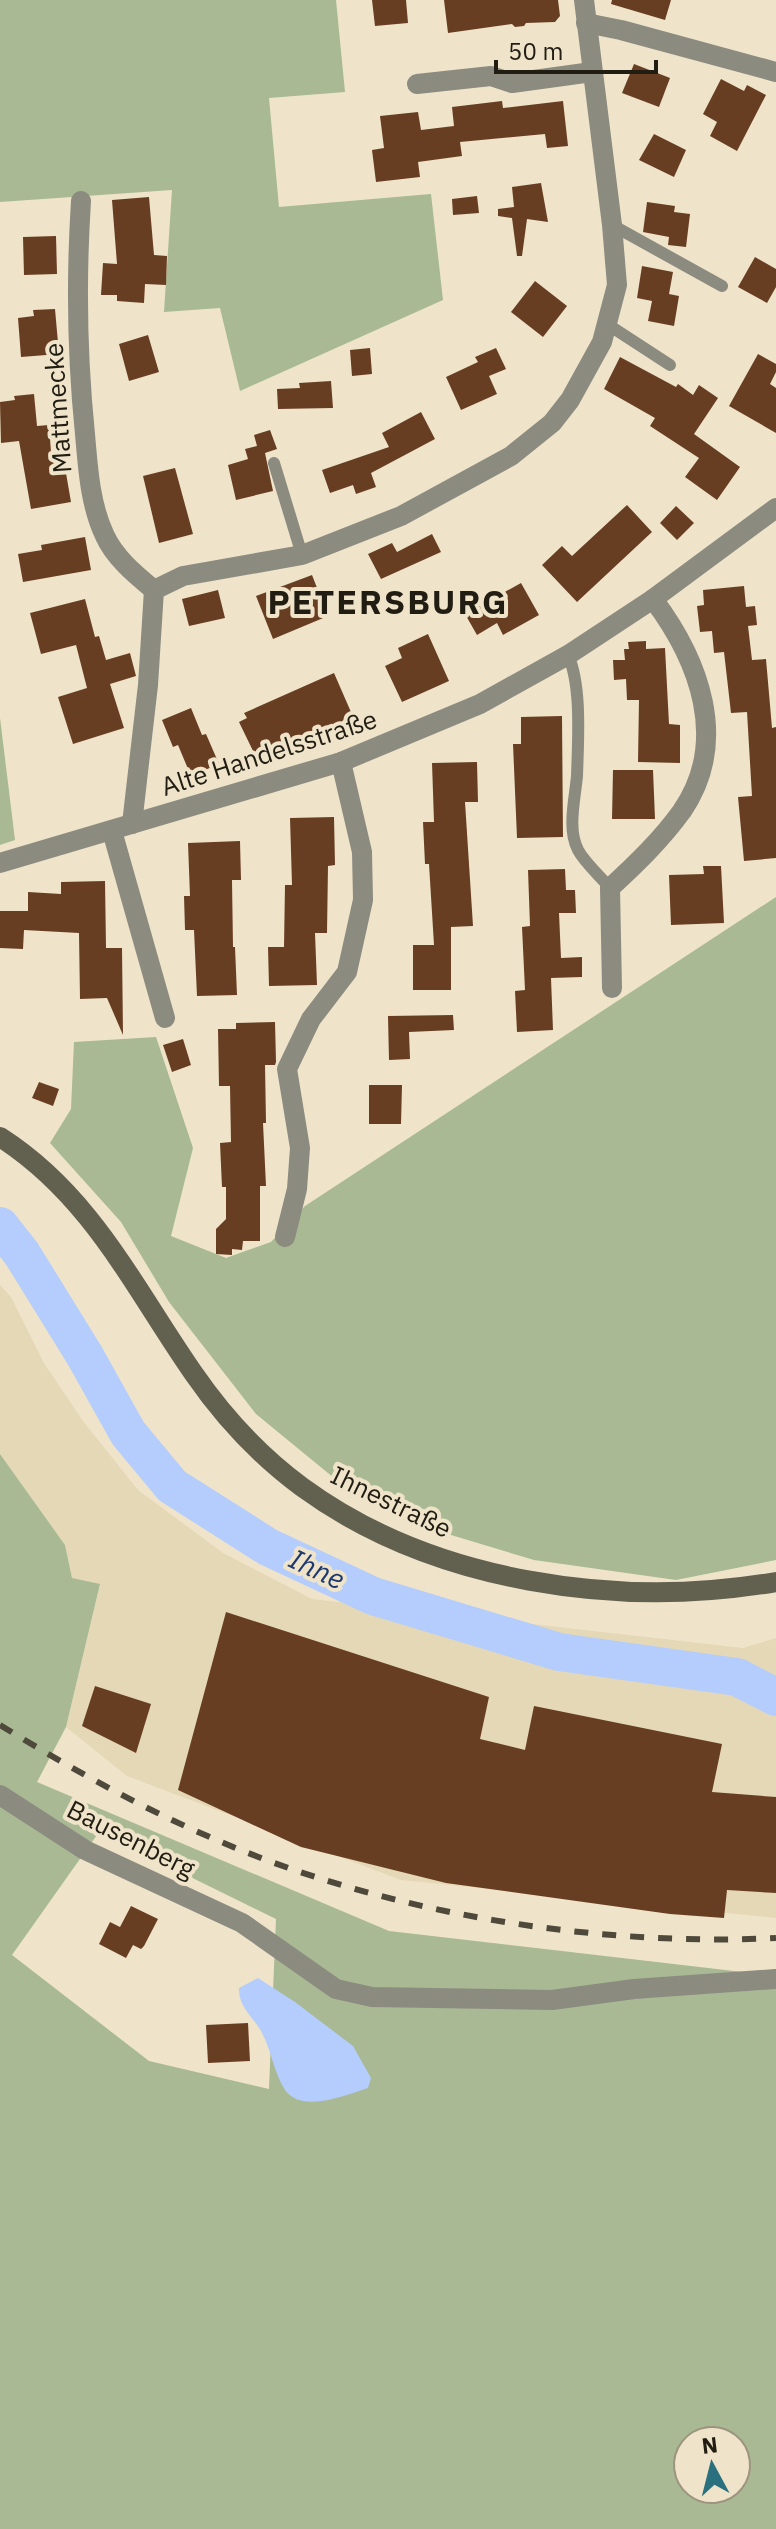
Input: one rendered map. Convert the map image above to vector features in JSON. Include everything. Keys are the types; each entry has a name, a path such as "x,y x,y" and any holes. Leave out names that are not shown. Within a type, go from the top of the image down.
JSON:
{"main road":[{"name":"Ihnestraße","path":"0,1137 55,1182 92,1221 125,1265 194,1374 228,1418 262,1454 302,1488 357,1521 474,1568 536,1582 603,1591 663,1594 727,1591 776,1582"}],"street":[{"path":"132,824 148,685 154,590 183,576 302,555 401,516 511,456 552,423 570,400 602,342 617,285 584,0"},
{"path":"586,23 776,72"},
{"path":"417,84 491,76 512,83 592,72"},
{"name":"Mattmecke","path":"81,201 76,270 78,347 89,483 105,537 129,568 154,590"},
{"name":"Alte Handelsstraße","path":"0,863 341,762 480,704 568,655 653,599 776,508"},
{"path":"612,988 610,888 651,850 683,808 701,771 707,734 693,666 676,630 653,599"},
{"path":"285,1237 297,1189 300,1148 287,1069 311,1019 347,972 363,900 362,852 341,762"},
{"path":"112,831 165,1018"},
{"name":"Bausenberg","path":"0,1795 85,1850 242,1923 336,1989 372,1997 552,2000 634,1989 776,1979"}],"lane":[{"path":"612,225 722,286"},
{"path":"607,324 670,365"},
{"path":"274,463 302,555"},
{"path":"568,655 575,671 576,699 577,775 572,830 578,849 610,888"}],"shaded area":[{"path":"0,1285 11,1297 44,1363 83,1421 138,1490 223,1553 312,1599 743,1648 776,1638 776,1918 401,1880 127,1776 66,1727 100,1585 72,1578 65,1545 0,1454"}],"green space":[{"path":"0,0 336,0 345,92 269,98 279,207 431,194 443,300 240,391 220,308 164,312 172,190 0,202"},
{"path":"0,718 15,840 0,845"},
{"path":"776,897 776,1560 676,1580 534,1560 408,1522 356,1496 256,1414 169,1302 121,1222 50,1143 71,1109 74,1042 156,1037 193,1148 171,1236 226,1258 271,1242 305,1206"},
{"path":"0,1454 65,1545 72,1578 100,1584 66,1727 37,1782 389,1931 776,1976 776,2529 0,2529","holes":["99,1832 276,1919 269,2089 149,2061 12,1955"]}],"water":[{"path":"258,1978 353,2046 371,2078 368,2088 313,2102 302,2101 285,2090 261,2031 243,2006 239,1994 239,1988"}],"building":[{"path":"372,0 406,0 408,23 375,26"},
{"path":"444,0 558,0 560,16 555,22 526,23 515,27 512,24 448,33"},
{"path":"612,0 671,0 665,20 611,4"},
{"path":"634,64 670,78 659,107 622,93"},
{"path":"721,79 744,91 747,85 766,95 737,151 710,136 717,122 703,114"},
{"path":"502,101 503,108 563,101 568,146 547,148 545,134 460,142 462,156 418,162 420,177 376,182 372,150 384,148 380,116 418,112 421,130 454,126 452,107"},
{"path":"654,134 686,150 674,177 639,160"},
{"path":"541,183 548,222 527,219 522,256 517,256 512,218 498,216 498,209 514,207 512,187"},
{"path":"477,196 479,213 453,215 452,199"},
{"path":"149,197 154,255 167,256 166,285 145,284 144,303 117,301 117,295 101,295 103,263 117,264 112,200"},
{"path":"647,202 675,206 674,212 690,214 686,247 668,245 669,237 643,232"},
{"path":"56,236 57,274 24,275 23,237"},
{"path":"755,257 776,269 776,287 767,303 738,287"},
{"path":"642,266 673,272 669,294 679,296 674,326 648,321 652,301 637,298"},
{"path":"535,281 567,306 543,337 511,312"},
{"path":"55,309 59,354 21,357 18,318 34,316 33,310"},
{"path":"148,335 159,372 129,381 119,344"},
{"path":"370,348 372,374 352,376 350,350"},
{"path":"496,348 506,369 489,376 497,394 461,410 446,377 478,362 475,357"},
{"path":"758,354 776,364 770,384 776,388 776,433 729,406"},
{"path":"620,357 676,387 678,384 693,395 699,385 718,398 694,434 740,467 717,500 685,477 699,458 650,426 655,418 604,389"},
{"path":"331,381 333,408 278,409 277,389 300,388 299,383"},
{"path":"34,394 37,426 49,425 51,452 62,450 71,502 31,509 19,441 1,443 0,402 15,400 14,396"},
{"path":"421,412 435,439 371,473 376,487 356,494 353,485 330,493 322,470 389,447 382,433"},
{"path":"270,430 277,449 265,453 273,491 236,500 228,465 248,459 245,449 257,446 254,435"},
{"path":"175,468 193,534 159,543 143,476"},
{"path":"627,505 652,532 577,602 542,565 562,546 572,556"},
{"path":"676,506 694,523 677,540 660,523"},
{"path":"432,534 441,552 381,579 368,554 392,543 397,552"},
{"path":"85,537 91,570 23,582 18,554 42,550 41,545"},
{"path":"312,575 328,616 273,639 256,596"},
{"path":"521,583 539,615 503,635 497,623 477,635 465,614"},
{"path":"744,586 746,607 755,606 757,625 748,626 752,660 766,659 772,728 776,727 776,858 744,861 738,797 752,796 747,712 731,713 724,652 714,653 712,631 700,632 697,606 704,605 703,590"},
{"path":"218,590 225,618 189,626 182,599"},
{"path":"85,599 95,637 99,636 106,660 130,653 136,676 110,684 124,728 73,744 58,697 87,688 76,645 41,654 30,613"},
{"path":"428,634 449,681 402,702 385,666 402,658 398,648"},
{"path":"646,641 646,649 665,648 669,724 680,725 680,763 638,762 639,700 627,700 626,679 614,680 613,660 625,660 624,649 629,649 628,642"},
{"path":"334,673 354,719 265,759 261,750 254,753 239,722 247,718 244,713"},
{"path":"191,708 219,764 191,776 178,745 173,747 162,720"},
{"path":"562,716 563,837 517,838 513,744 521,744 521,717"},
{"path":"477,762 478,802 465,802 473,926 451,927 451,990 413,990 413,945 434,945 423,822 434,822 432,763"},
{"path":"613,770 653,770 655,819 612,819"},
{"path":"334,817 335,865 328,866 327,933 315,933 317,985 269,986 268,947 284,947 285,885 292,885 290,818"},
{"path":"240,841 241,880 232,880 237,995 197,996 194,930 185,930 184,896 190,896 188,843"},
{"path":"703,866 721,866 724,923 671,925 669,875 704,874"},
{"path":"565,869 566,890 575,890 576,913 559,913 561,958 582,957 582,977 551,978 553,1030 517,1032 515,991 525,990 522,927 530,926 528,870"},
{"path":"105,881 106,948 122,948 123,1035 107,998 80,999 79,933 24,930 23,949 0,948 0,911 28,911 28,892 61,894 61,882"},
{"path":"453,1015 454,1030 409,1032 410,1059 389,1060 388,1016"},
{"path":"275,1022 276,1062 275,1065 265,1065 266,1123 263,1123 266,1186 260,1186 260,1241 243,1241 242,1250 232,1249 232,1255 216,1254 216,1229 226,1219 226,1187 222,1187 220,1143 231,1142 230,1086 219,1086 218,1029 236,1029 236,1023"},
{"path":"183,1039 191,1065 172,1072 163,1045"},
{"path":"39,1082 59,1089 53,1106 32,1098"},
{"path":"369,1085 402,1085 401,1124 369,1124"},
{"path":"226,1612 489,1697 480,1739 525,1750 534,1706 722,1744 712,1792 776,1797 776,1893 727,1890 724,1918 670,1914 446,1883 301,1847 178,1790"},
{"path":"95,1686 151,1704 136,1753 82,1726"},
{"path":"131,1906 158,1919 144,1946 141,1949 133,1945 126,1958 99,1944 110,1922 120,1927"},
{"path":"248,2023 250,2061 208,2063 206,2025"}],"waterway":[{"name":"Ihne","path":"0,1226 22,1254 128,1433 172,1486 268,1547 373,1596 559,1652 737,1677 776,1697"}],"railway":[{"path":"0,1725 107,1787 191,1829 283,1866 351,1888 421,1906 564,1930 636,1937 776,1938"}],"district":[{"name":"PETERSBURG","path":"388,602"}]}
